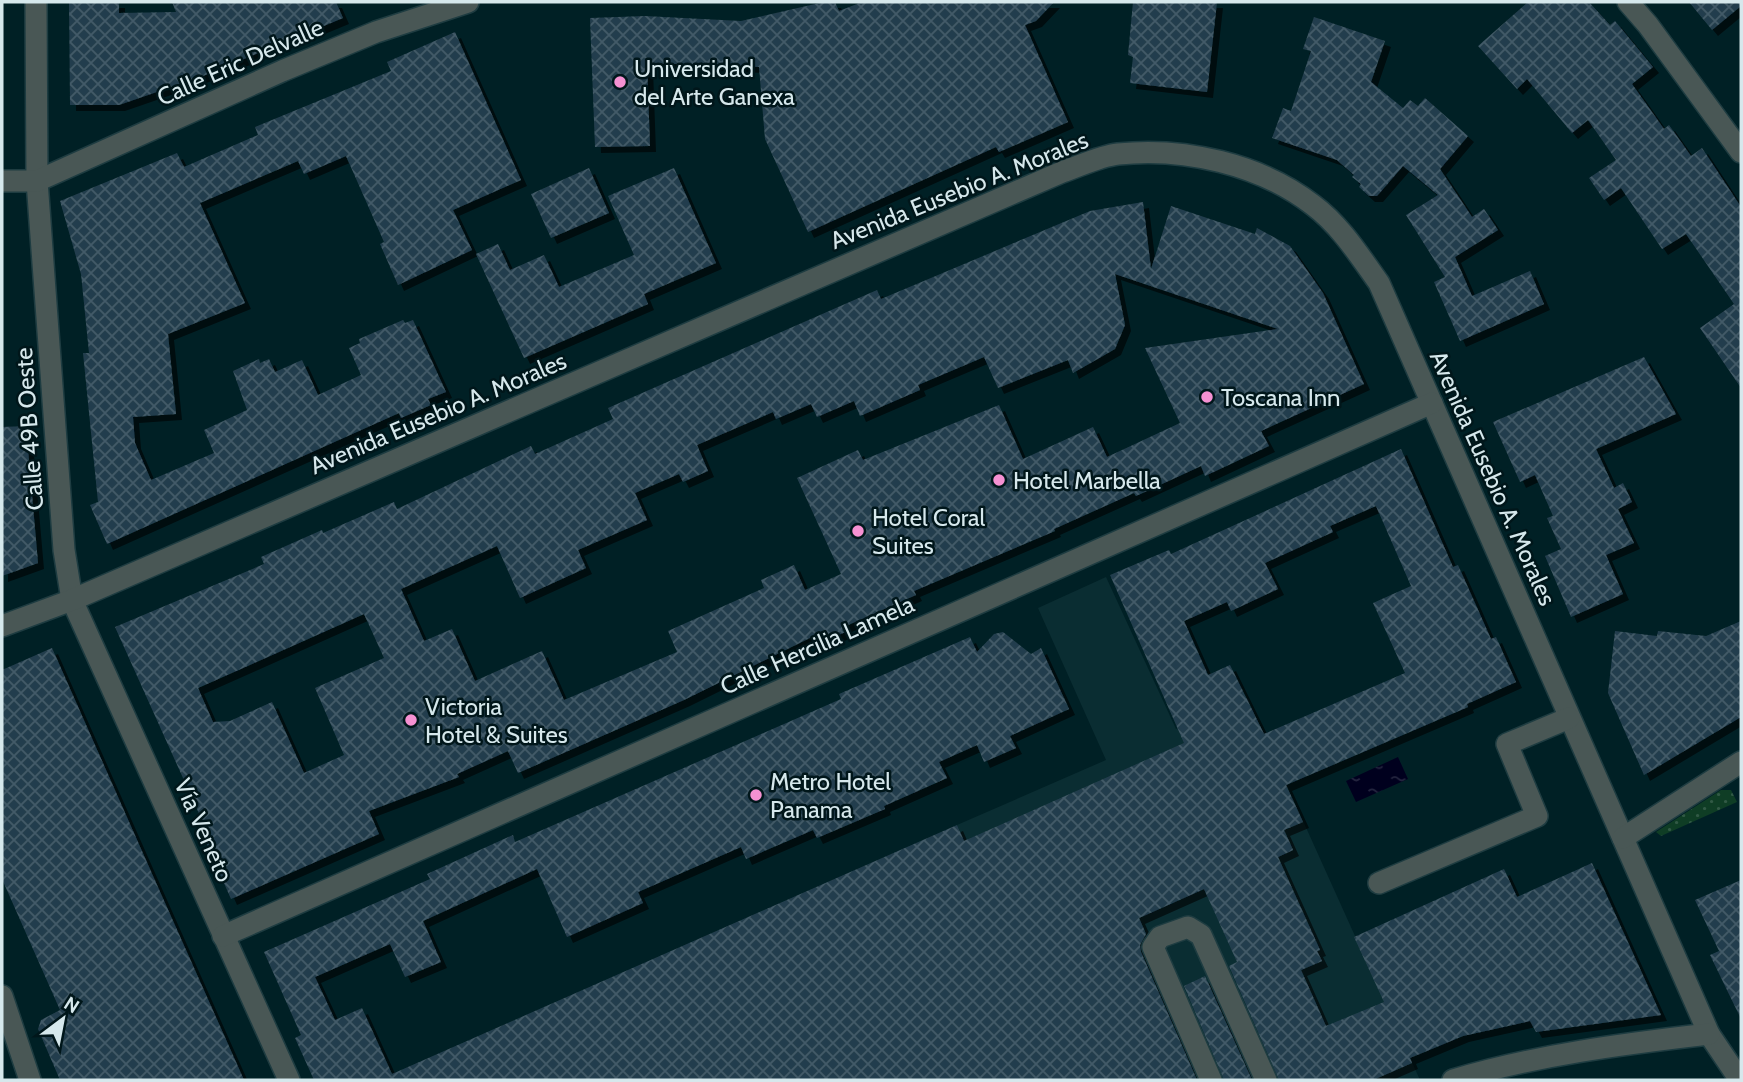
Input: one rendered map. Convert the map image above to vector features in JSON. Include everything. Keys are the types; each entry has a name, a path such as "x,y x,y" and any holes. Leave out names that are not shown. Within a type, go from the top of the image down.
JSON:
{"street":[{"name":"Calle 49B Oeste","path":"36,2 37,181 64,550 72,600"},
{"name":"Calle Eric Delvalle","path":"37,181 282,71 376,32 468,2"},
{"path":"1628,2 1673,58 1741,152"},
{"name":"Avenida Eusebio A. Morales","path":"2,626 72,600 1049,177 1116,154 1175,153 1230,164 1276,182 1314,205 1350,242 1379,283 1709,1034 1740,1080"},
{"path":"2,181 37,181"},
{"name":"Calle Hercilia Lamela","path":"223,936 1432,404"},
{"name":"Vía Veneto","path":"72,600 289,1080"},
{"path":"1379,883 1537,816 1507,744 1569,718"},
{"path":"1623,838 1741,762"},
{"path":"1211,1080 1153,947 1160,937 1188,927 1201,936 1266,1080"},
{"path":"2,996 30,1080"},
{"path":"1453,1080 1510,1063 1594,1048 1709,1034"}],"shaded area":[{"path":"1106,577 1176,729 1248,699 1420,1080 1072,1080 957,825 1106,760 1038,608"}],"green space":[{"path":"1721,790 1731,790 1737,802 1661,836 1656,832"}],"water":[{"path":"1398,757 1408,779 1356,802 1346,781"}],"building":[{"path":"69,2 119,2 119,13 176,12 172,2 336,2 343,18 203,76 119,105 70,105"},
{"path":"824,2 835,2 839,11 862,2 1054,2 1036,21 1025,25 1068,122 999,152 996,147 808,232 765,139 759,67 647,63 650,146 595,147 590,18 645,16 741,21"},
{"path":"1133,2 1217,2 1207,92 1130,83 1133,57 1128,55"},
{"path":"1528,2 1589,2 1610,25 1615,21 1653,67 1632,84 1664,129 1669,125 1691,156 1702,148 1741,207 1741,388 1700,328 1734,304 1686,234 1662,249 1621,188 1604,200 1589,178 1616,160 1588,120 1572,133 1527,79 1517,89 1478,46"},
{"path":"1689,2 1741,2 1741,6 1712,30"},
{"path":"1314,17 1385,41 1371,82 1403,108 1410,100 1418,106 1425,98 1468,136 1440,169 1472,217 1484,209 1498,230 1455,257 1472,296 1530,271 1544,304 1460,341 1434,282 1445,277 1406,215 1438,195 1403,166 1377,196 1369,196 1359,187 1361,184 1352,177 1354,175 1337,160 1272,138 1283,108 1291,111 1311,51 1303,49"},
{"path":"455,32 521,180 453,210 472,250 398,285 380,244 384,242 346,156 304,174 298,161 200,203 245,303 168,334 176,414 133,417 135,443 151,480 214,453 204,430 247,410 233,371 259,359 260,363 269,359 275,372 302,360 318,395 361,375 349,348 360,343 359,339 403,320 405,323 413,320 446,392 428,399 431,405 401,418 399,413 107,544 90,505 98,502 83,353 89,353 81,274 60,201 177,153 184,167 258,135 255,127 391,71 387,62"},
{"path":"589,168 609,213 551,238 531,194"},
{"path":"674,168 716,263 644,294 648,304 524,358 476,254 498,244 510,270 544,255 559,287 634,255 608,196"},
{"path":"1143,202 1151,269 1171,206 1255,234 1257,228 1290,246 1323,293 1364,384 1261,431 1269,446 1205,476 1201,466 1136,496 1134,493 1054,529 1055,531 914,591 916,595 846,626 848,631 822,642 818,634 684,700 518,773 508,751 457,774 459,777 369,811 379,834 231,899 196,820 201,818 115,627 264,564 261,557 322,530 323,533 394,502 397,509 531,446 535,454 613,419 608,408 877,290 881,299 1090,211","holes":["1115,274 1278,329 1145,348 1180,423 1107,457 1093,427 1023,459 999,405 863,460 858,450 797,478 841,574 805,590 794,565 761,580 764,588 668,631 677,652 564,700 542,651 475,681 452,629 424,641 401,589 497,546 520,598 586,568 578,550 647,520 635,493 679,474 683,482 708,471 697,445 773,412 776,419 811,404 817,417 854,401 860,416 920,390 918,385 984,357 998,388 1068,360 1073,373 1115,349 1125,325","364,614 384,658 315,688 344,755 304,773 272,702 230,721 213,722 198,688"]},
{"path":"1644,357 1676,414 1596,449 1614,488 1623,483 1632,502 1618,509 1634,543 1606,555 1623,594 1571,617 1545,556 1561,549 1547,518 1553,516 1535,475 1520,482 1493,422"},
{"path":"26,426 38,563 2,576 2,427"},
{"path":"1401,449 1453,567 1458,565 1491,639 1496,637 1516,682 1467,704 1468,707 1286,785 1303,822 1284,830 1293,850 1278,857 1320,950 1317,951 1322,961 1301,970 1326,1026 1384,1002 1354,937 1504,869 1517,897 1592,863 1661,1015 1536,1032 1530,1021 1463,1036 1410,1058 1412,1063 1373,1080 1279,1080 1229,966 1237,962 1204,889 1139,918 1146,934 1140,945 1141,952 1197,1080 314,1080 295,1038 301,1035 264,952 430,879 427,874 513,835 515,842 841,699 839,694 970,637 977,652 994,634 1003,632 1031,654 1041,648 1069,709 1010,736 1016,748 984,762 977,745 939,762 947,778 884,806 885,809 817,838 813,830 746,859 741,847 638,892 643,903 567,937 537,869 423,921 441,962 405,977 390,944 315,977 335,1020 362,1008 392,1074 957,825 964,841 1184,743 1110,575 1169,550 1171,554","holes":["1376,506 1411,586 1373,603 1405,673 1264,734 1230,665 1208,675 1184,621 1227,602 1231,611 1278,589 1265,563 1333,532 1330,526"]},
{"path":"1741,621 1741,717 1644,775 1608,693 1615,631 1657,636 1658,631 1706,636"},
{"path":"52,648 244,1080 60,1080 38,1029 41,1020 60,1010 2,879 2,670"},
{"path":"1741,880 1741,1019 1710,955 1719,951 1695,900"},
{"path":"1205,976 1252,1080 1224,1080 1184,986"}],"place":[{"name":"Universidad del Arte Ganexa","path":"620,82"},
{"name":"Toscana Inn","path":"1207,397"},
{"name":"Hotel Marbella","path":"999,480"},
{"name":"Hotel Coral Suites","path":"858,531"},
{"name":"Victoria Hotel & Suites","path":"411,720"},
{"name":"Metro Hotel Panama","path":"756,795"}]}
